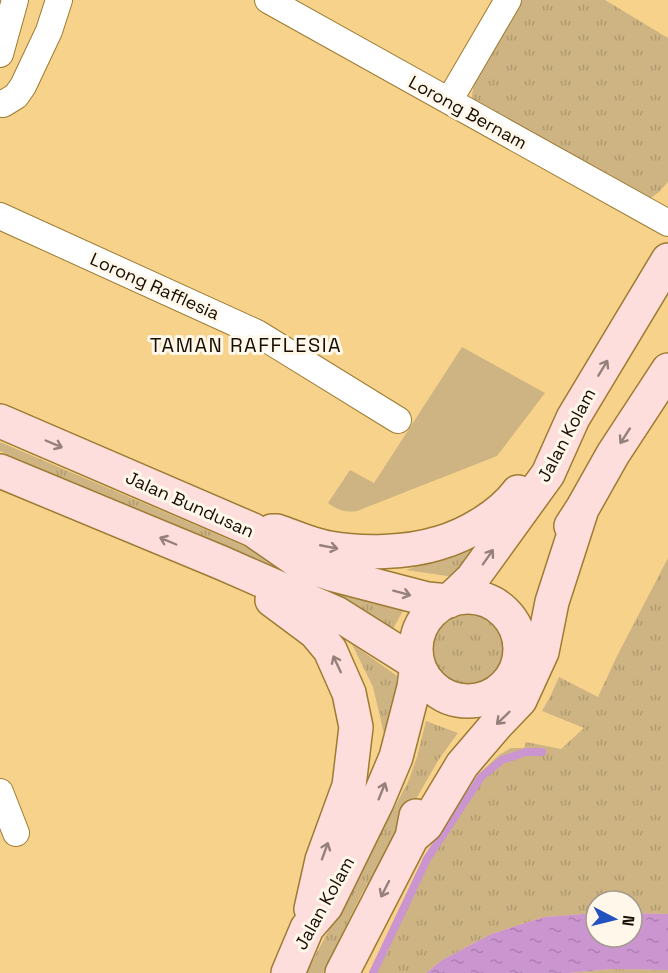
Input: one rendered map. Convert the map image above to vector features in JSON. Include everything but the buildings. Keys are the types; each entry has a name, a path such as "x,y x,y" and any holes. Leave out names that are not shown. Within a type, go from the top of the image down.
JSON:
{"main road":[{"name":"Jalan Kolam","path":"449,601 472,579 548,474 573,418 668,260"},
{"path":"0,471 336,614 417,664 433,688 445,696 460,701 474,701 489,697 511,678 518,665 520,650 534,603 559,543 668,370"},
{"path":"253,530 277,531 328,548 350,550 378,552 439,544 495,515 510,502 573,418"},
{"name":"Jalan Bundusan","path":"0,421 253,530 302,564 331,574 427,599 449,601"},
{"path":"412,837 426,825 462,765 520,700 542,652 552,602 582,508"},
{"path":"222,564 315,632 330,650 349,693 356,727 349,786 322,860 307,928"},
{"path":"417,664 416,648 425,620 435,609 462,597 477,597 503,610 518,635 520,650"},
{"name":"Jalan Kolam","path":"288,973 307,928 327,906 378,802 396,757 414,687 417,664"},
{"path":"342,973 412,837 414,819 425,796 489,697"}],"street":[{"path":"0,54 15,0"},
{"path":"0,104 16,96 23,86 49,31 58,0"},
{"name":"Lorong Bernam","path":"268,0 668,223"},
{"path":"449,101 508,0"},
{"name":"Lorong Rafflesia","path":"0,216 258,333 398,420"},
{"path":"0,792 15,833"}],"green space":[{"path":"519,0 605,0 668,38 668,182 659,192 637,208 473,107 474,82"},
{"path":"462,347 545,393 497,456 357,511 349,512 328,503 350,470 374,483"},
{"path":"0,442 338,586 408,601 392,631 205,540 0,451"},
{"path":"490,542 454,577 406,570"},
{"path":"668,558 668,914 644,913 644,889 584,889 584,914 544,917 491,934 442,960 426,973 369,973 424,858 480,773 499,755 511,748 524,748 526,742 561,749 584,728 542,711 559,677 598,697"},
{"path":"469,607 484,610 501,624 508,646 505,661 491,678 469,685 454,682 437,668 430,646 433,631 447,614"},
{"path":"352,644 400,678 385,738 373,687"},
{"path":"426,721 458,733 439,759 361,895 323,973 306,973 408,782"},
{"path":"611,969 668,970 668,973 569,973"}],"water":[{"path":"644,913 668,914 668,970 426,973 442,960 491,934 544,917 584,914 584,949 644,949"}],"waterway":[{"path":"373,973 427,859 481,777 502,760 526,752 542,752"}],"district":[{"name":"TAMAN RAFFLESIA","path":"246,345"}]}
